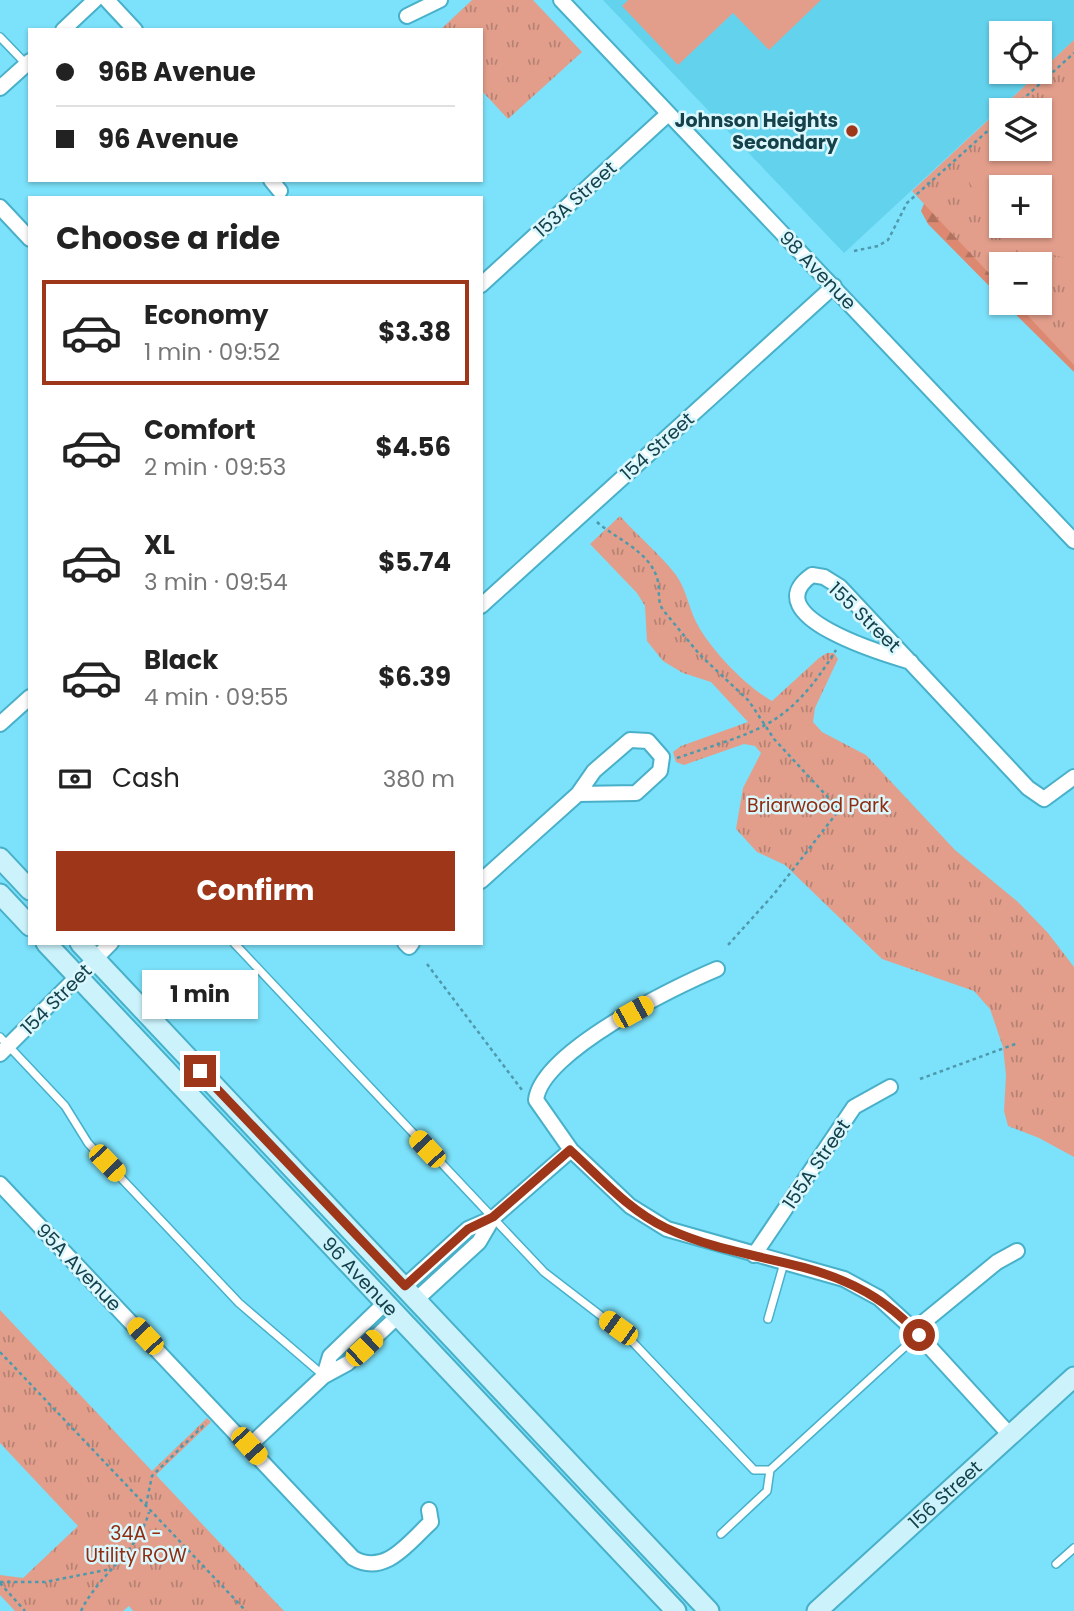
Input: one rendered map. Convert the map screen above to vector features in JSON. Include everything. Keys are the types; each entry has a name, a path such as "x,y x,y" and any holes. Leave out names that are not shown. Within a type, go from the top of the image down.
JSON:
{"main road":[{"path":"0,858 28,888"},
{"path":"0,894 28,924"},
{"name":"96 Avenue","path":"48,945 676,1611"},
{"name":"96 Avenue","path":"82,945 709,1611"},
{"path":"387,1305 411,1293"},
{"name":"156 Street","path":"817,1611 1074,1377"}],"street":[{"path":"65,28 95,0"},
{"path":"107,0 133,28"},
{"path":"407,16 440,0"},
{"name":"98 Avenue","path":"561,0 1074,541"},
{"path":"0,88 28,62"},
{"name":"153A Street","path":"483,283 668,114"},
{"path":"0,207 28,237"},
{"name":"154 Street","path":"483,604 834,286"},
{"name":"155 Street","path":"911,662 865,649 822,626 804,611 798,598 803,582 812,575 824,577 839,587 911,662 1036,795 1044,799 1049,797 1074,777"},
{"path":"0,724 28,699"},
{"path":"483,879 578,794 594,771 630,740 648,741 662,757 660,771 636,793 578,794"},
{"name":"154 Street","path":"3,1046 109,945"},
{"path":"717,969 633,1012 564,1056 537,1092 536,1104 570,1150 630,1206 656,1223 695,1239 856,1284 890,1306 1010,1435"},
{"name":"155A Street","path":"754,1255 854,1107 890,1087"},
{"path":"411,1293 479,1242 493,1217 570,1150"},
{"name":"95A Avenue","path":"0,1184 346,1552 368,1565 391,1559 431,1522 429,1510"},
{"path":"917,1332 997,1262 1017,1251"},
{"path":"249,1446 324,1376 330,1356 387,1305"}],"lane":[{"path":"0,37 28,62"},
{"path":"236,945 554,1282 626,1335 749,1466 759,1472 770,1470 917,1332"},
{"path":"3,1046 65,1106 88,1143 230,1293 324,1376"},
{"path":"768,1319 784,1263"},
{"path":"721,1534 767,1491 770,1470"},
{"path":"1056,1564 1074,1548"}],"path":[{"path":"1024,98 1074,53"},
{"path":"854,251 878,246 888,240 907,203 989,130"},
{"path":"596,521 636,550 648,563 657,578 659,603 663,610 700,655 748,701 766,727 832,800 836,814 774,894 728,944"},
{"path":"670,760 766,727 801,701 837,649"},
{"path":"426,964 522,1090"},
{"path":"920,1079 1018,1043"},
{"path":"0,1352 246,1611"},
{"path":"146,1506 152,1476 208,1421"},
{"path":"81,1611 110,1569 141,1537 150,1510"},
{"path":"0,1582 45,1582 110,1569"},
{"path":"0,1582 25,1611"}],"shaded area":[{"name":"Johnson Heights Secondary","path":"603,0 1074,0 1074,40 1052,60 1052,21 989,21 989,84 1026,84 1011,98 989,98 989,118 844,253"}],"green space":[{"path":"472,0 533,0 582,52 508,119 483,92 483,28 442,28"},
{"path":"628,0 821,0 769,50 733,13 678,65 622,6"},
{"path":"1074,40 1074,365 1027,315 1052,315 1052,252 989,252 989,273 912,191 989,119 989,161 1052,161 1052,98 1012,98 1027,84 1052,84 1052,61"},
{"path":"1074,80 1074,259 1035,249 1016,238 1052,238 1052,175 989,175 989,213 965,175 989,154 989,161 1052,161 1052,99"},
{"path":"925,201 989,254 989,286 928,224 921,211"},
{"path":"1016,315 1048,315 1074,337 1074,372"},
{"name":"Briarwood Park","path":"620,516 676,575 696,622 714,649 762,695 772,701 819,658 827,653 834,653 838,659 815,708 813,722 822,732 866,755 955,850 1018,902 1048,933 1074,967 1074,1157 1039,1138 1008,1126 1004,1111 1006,1075 1003,1047 990,1009 974,991 882,959 785,865 757,852 736,829 743,788 761,753 755,746 744,744 684,765 676,762 673,752 681,746 748,722 711,682 683,673 663,661 647,641 645,606 637,593 590,544"},
{"name":"34A - Utility ROW","path":"0,1310 152,1471 207,1418 211,1422 156,1475 284,1611 133,1611 129,1606 123,1611 15,1611 0,1595 0,1575 23,1578 78,1526 0,1443"}],"place":[{"name":"Johnson Heights Secondary","path":"852,131"}],"route":[{"path":"200,1071 405,1286 468,1229 493,1217 570,1150 630,1206 662,1226 695,1239 832,1275 856,1284 879,1298 919,1335"}]}
